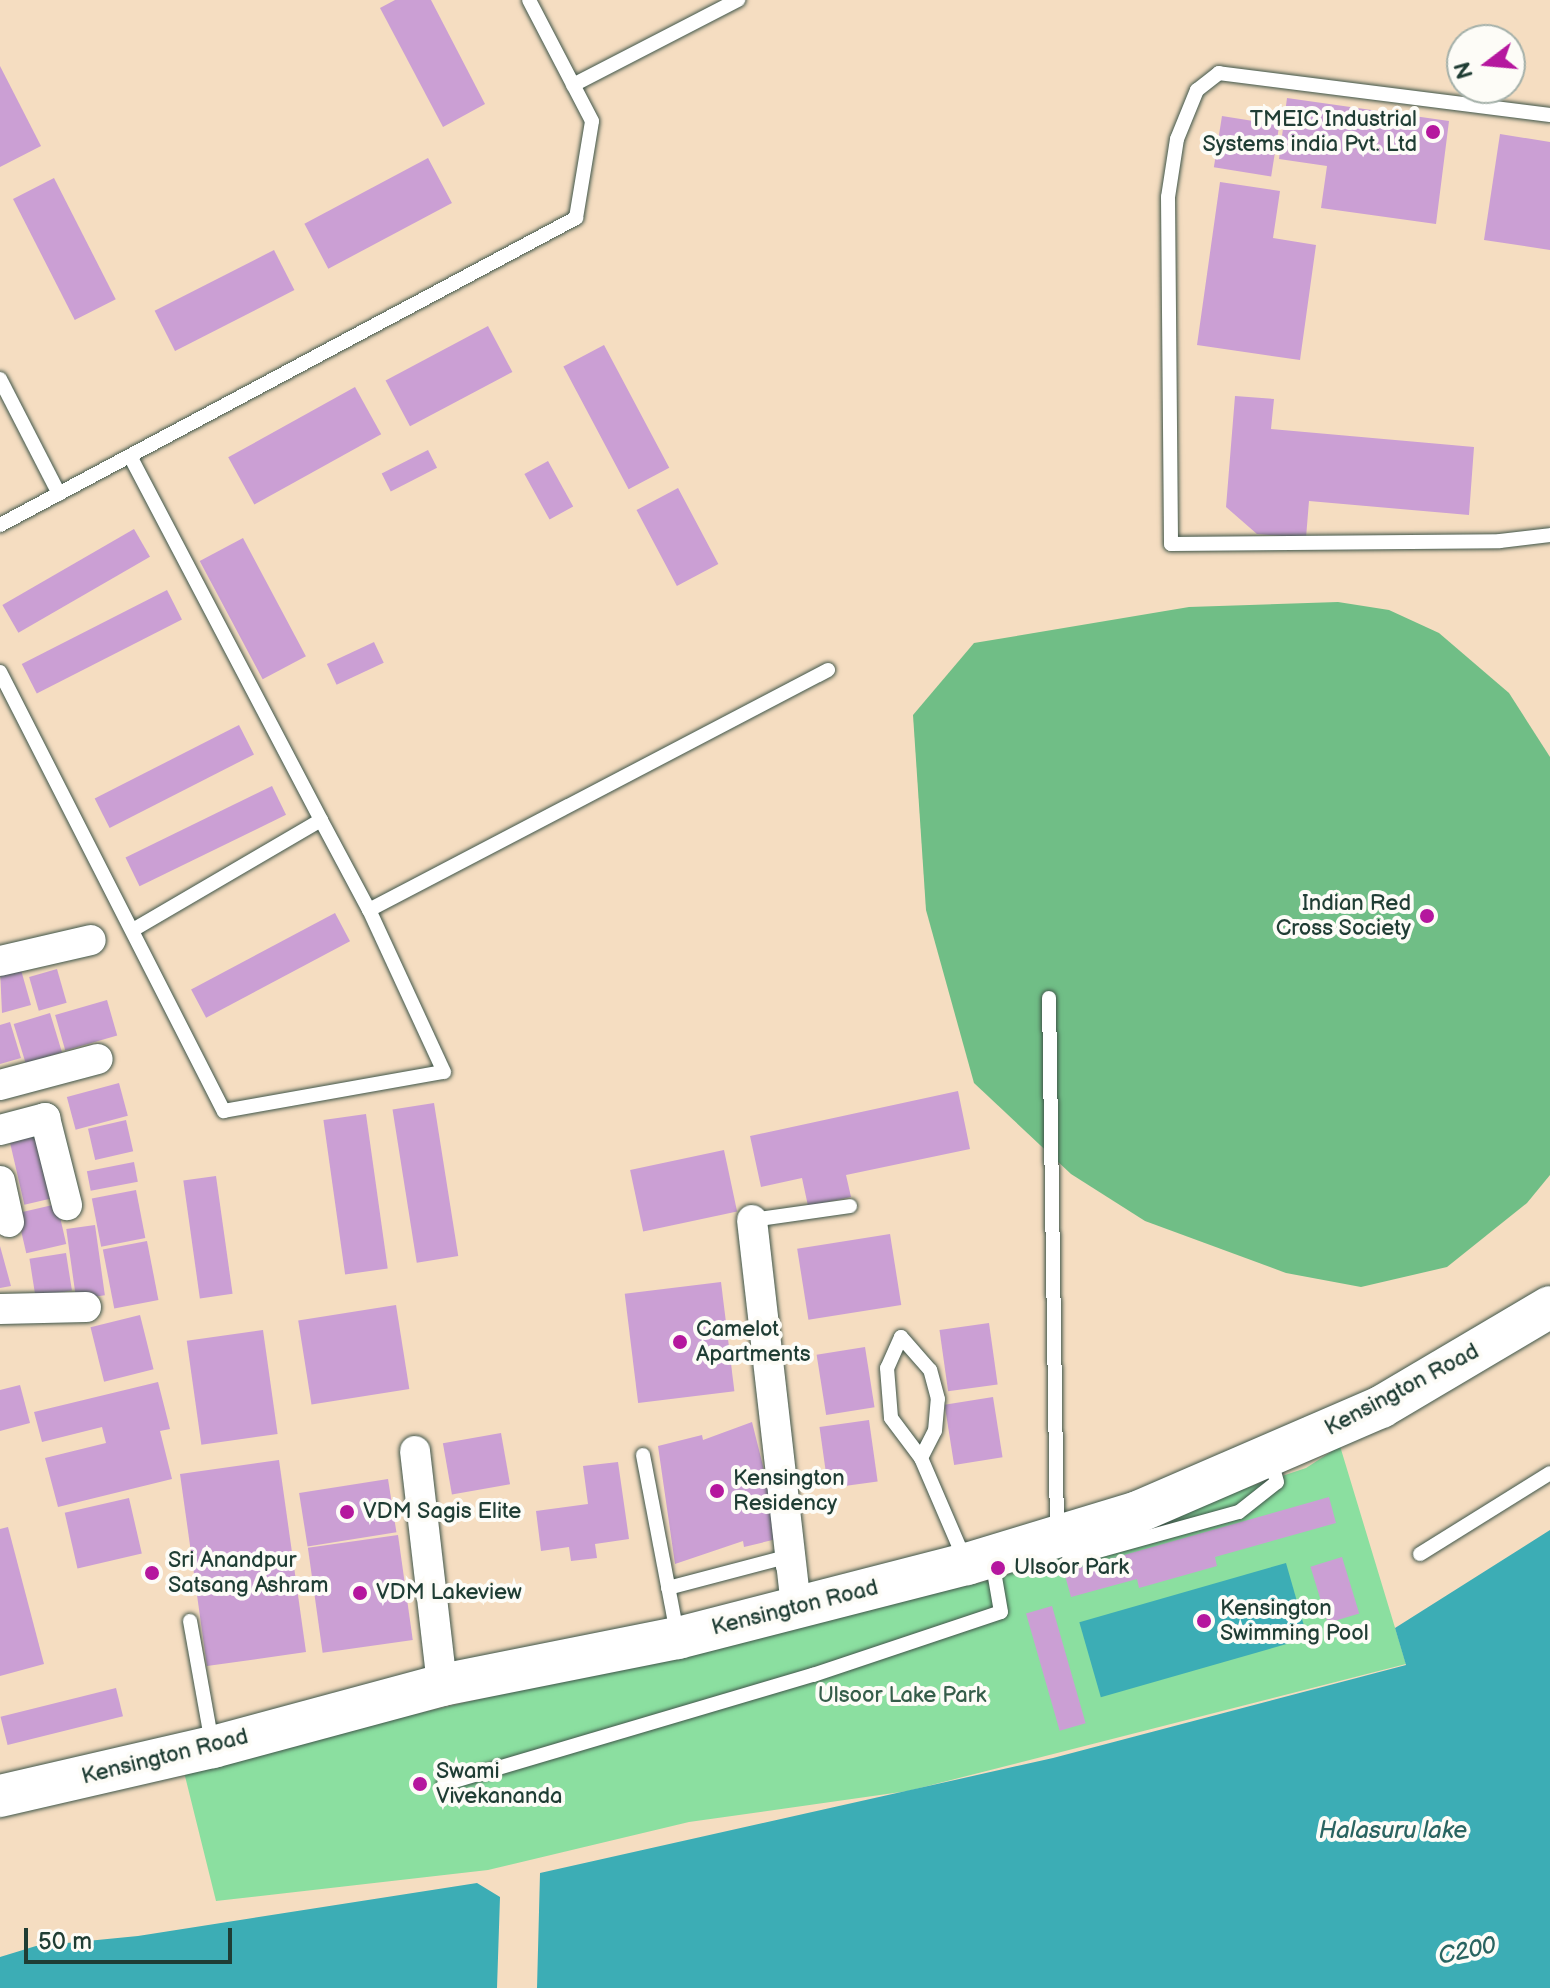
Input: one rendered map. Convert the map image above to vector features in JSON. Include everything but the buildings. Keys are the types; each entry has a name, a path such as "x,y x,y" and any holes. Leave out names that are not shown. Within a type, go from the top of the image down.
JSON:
{"main road":[{"name":"Kensington Road","path":"0,1796 213,1747 442,1685 678,1638 979,1561 1063,1548 1138,1512 1270,1458 1381,1407 1550,1307"}],"street":[{"path":"0,961 91,940"},
{"path":"0,1085 98,1059"},
{"path":"0,1130 45,1118 67,1205"},
{"path":"0,1181 9,1222"},
{"path":"752,1220 792,1609"},
{"path":"0,1309 86,1307"},
{"path":"415,1451 442,1685"}],"lane":[{"path":"0,525 576,218 592,121 529,0"},
{"path":"573,85 738,0"},
{"path":"1550,115 1219,73 1197,90 1177,139 1168,197 1171,544 1500,541 1550,535"},
{"path":"0,379 59,494"},
{"path":"0,672 224,1111 444,1072 369,910 130,456"},
{"path":"369,910 828,670"},
{"path":"133,930 321,820"},
{"path":"1049,998 1063,1548"},
{"path":"752,1220 850,1206"},
{"path":"444,1784 813,1675 1001,1612 1000,1583 979,1561 921,1458 898,1433 886,1402 887,1368 901,1337 930,1370 938,1399 935,1431 921,1458"},
{"path":"643,1455 678,1638"},
{"path":"1420,1554 1550,1473"},
{"path":"668,1588 782,1558 792,1609"},
{"path":"190,1621 213,1747"}],"green space":[{"path":"1338,602 1389,610 1439,633 1509,693 1550,757 1550,1175 1527,1203 1447,1267 1361,1287 1286,1273 1145,1221 1071,1174 974,1083 926,910 913,715 974,643 1189,607"},
{"name":"Ulsoor Lake Park","path":"1340,1446 1406,1664 908,1791 689,1822 488,1870 216,1901 183,1768 1004,1577 1033,1559 1306,1468"}],"water":[{"name":"Halasuru lake","path":"1550,1530 1550,1988 537,1988 540,1873 1053,1758 1406,1665 1395,1628"},
{"path":"1286,1563 1307,1638 1101,1697 1079,1622"},
{"path":"477,1883 500,1897 497,1988 0,1988 0,1957 36,1946 138,1936"}],"place":[{"name":"TMEIC Industrial Systems india Pvt. Ltd","path":"1433,132"},
{"name":"Indian Red Cross Society","path":"1427,916"},
{"name":"Camelot Apartments","path":"680,1342"},
{"name":"Kensington Residency","path":"717,1491"},
{"name":"VDM Sagis Elite","path":"347,1512"},
{"name":"Ulsoor Park","path":"998,1568"},
{"name":"Sri Anandpur Satsang Ashram","path":"152,1573"},
{"name":"VDM Lakeview","path":"360,1593"},
{"name":"Kensington Swimming Pool","path":"1204,1621"},
{"name":"Swami Vivekananda","path":"420,1784"}],"water label":[{"name":"C200","path":"1467,1951"}]}
